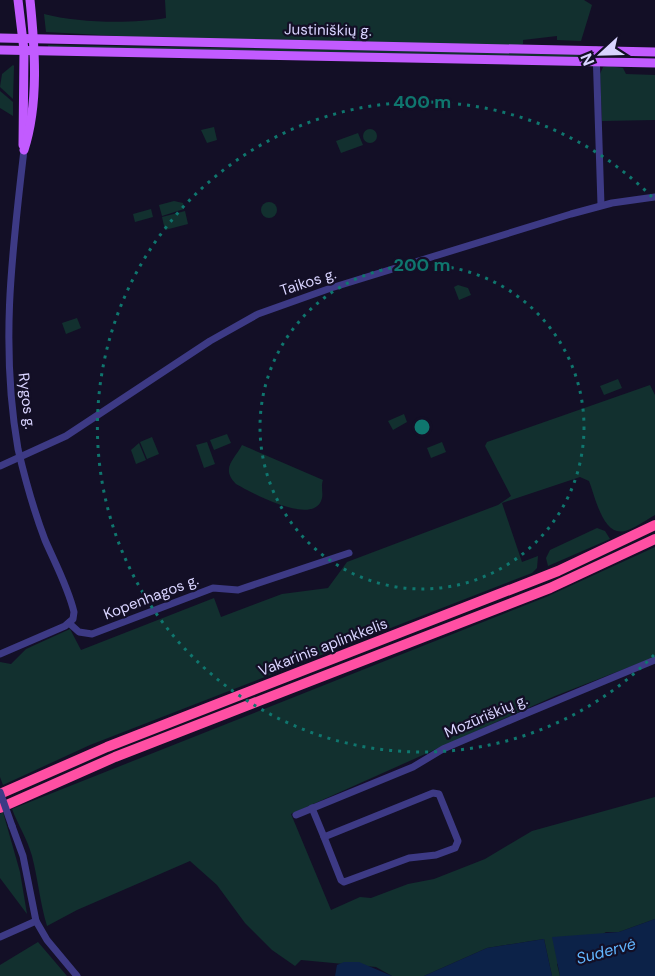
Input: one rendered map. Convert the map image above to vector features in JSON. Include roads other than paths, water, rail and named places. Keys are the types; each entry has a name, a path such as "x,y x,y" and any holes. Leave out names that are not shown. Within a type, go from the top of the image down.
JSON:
{"highway":[{"name":"Vakarinis aplinkkelis","path":"0,793 118,743 558,571 655,525"},
{"name":"Vakarinis aplinkkelis","path":"0,808 115,758 550,588 655,539"}],"main road":[{"name":"Rygos g.","path":"18,0 24,50 24,150"},
{"name":"Rygos g.","path":"24,150 30,125 35,51 30,0"},
{"name":"Justiniškių g.","path":"0,38 655,52"},
{"name":"Justiniškių g.","path":"0,50 655,63"}],"street":[{"path":"596,50 602,205"},
{"name":"Rygos g.","path":"24,150 9,257 6,313 8,379 20,457 36,513 74,612 69,623"},
{"name":"Taikos g.","path":"0,466 66,436 210,341 258,314 353,281 602,205 655,197"},
{"name":"Kopenhagos g.","path":"69,623 79,632 92,634 213,588 238,590 349,553"},
{"path":"0,654 69,623"},
{"name":"Mozūriškių g.","path":"296,815 413,767 444,749 655,660"},
{"path":"0,793 23,856 36,921 47,940 77,976"},
{"path":"312,808 324,837 344,882 409,858 436,855 458,844 439,794 436,793 324,837"},
{"path":"0,937 36,921"}],"water":[{"name":"Sudervė","path":"655,919 655,976 560,976 552,937 619,932"},
{"path":"544,939 552,976 424,976 487,948"},
{"path":"344,962 359,962 392,976 335,976 337,965"}]}
